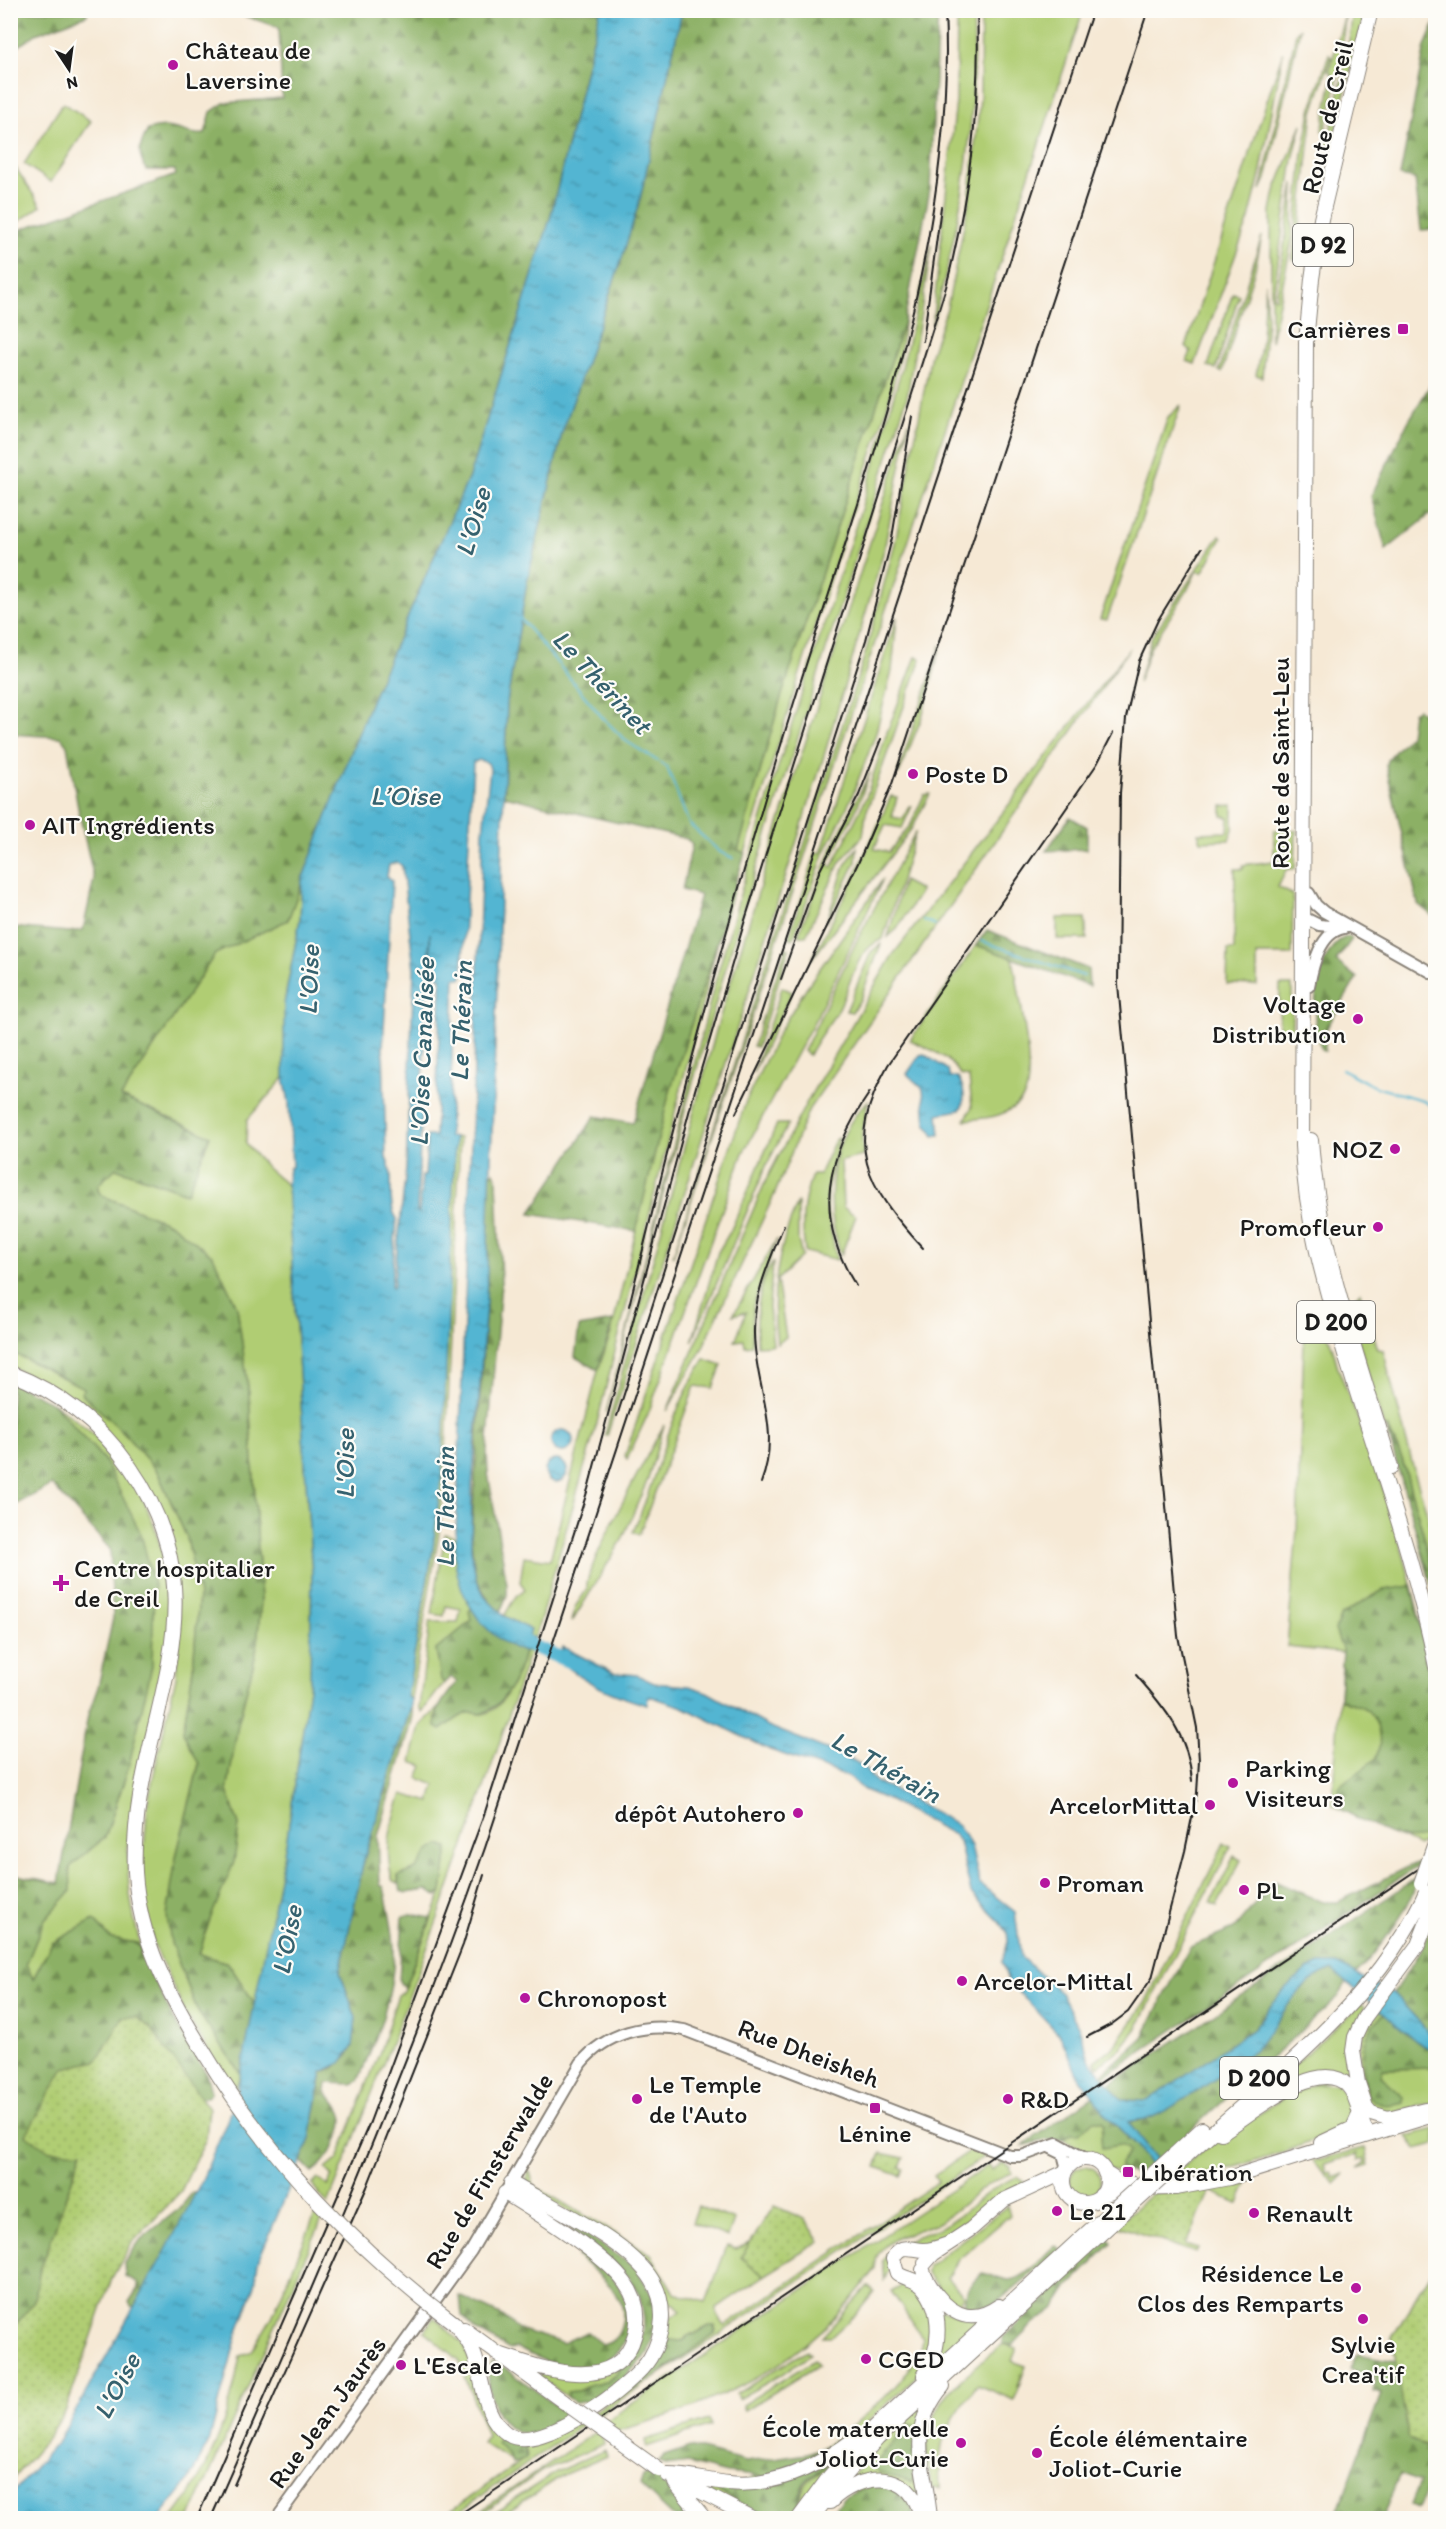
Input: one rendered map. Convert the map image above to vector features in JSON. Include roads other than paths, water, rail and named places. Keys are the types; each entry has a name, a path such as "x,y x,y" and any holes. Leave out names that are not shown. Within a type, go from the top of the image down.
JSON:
{"main road":[{"name":"Route de Creil","path":"1308,482 1306,353 1312,279 1328,188 1371,10"},
{"name":"Route de Creil","path":"1308,482 1313,346 1320,264 1335,178 1376,10"},
{"name":"Route de Saint-Leu","path":"1305,1048 1309,986 1307,918 1309,892 1308,482"},
{"name":"Route de Saint-Leu","path":"1305,1048 1308,482"},
{"name":"D 200","path":"1305,1048 1311,1148 1325,1240 1436,1624"},
{"name":"D 200","path":"1305,1048 1303,1167 1314,1244 1328,1297 1414,1576 1436,1667"},
{"path":"10,1373 59,1397 104,1434 144,1488 163,1535 174,1587 174,1628 167,1679 141,1801 135,1874 140,1910 151,1951 171,1996 204,2052 259,2132 316,2197 372,2253 454,2323 666,2475 734,2518"},
{"path":"1430,1875 1436,1840"},
{"name":"D 200","path":"1180,2156 1196,2147 1345,2004 1377,1968 1430,1875"},
{"path":"1320,2143 1353,2128 1363,2110 1353,2056 1356,2037 1367,2014 1394,1980 1421,1938 1436,1899"},
{"name":"D 200","path":"814,2518 834,2488 871,2446 1082,2244 1345,2004"},
{"path":"1196,2147 1299,2084 1317,2076 1333,2077 1347,2085 1369,2121 1365,2129"},
{"path":"1363,2110 1384,2118 1435,2110"},
{"path":"909,2278 918,2275 948,2244 999,2204 1022,2190 1066,2171 1075,2162 1086,2159 1098,2164 1113,2179 1130,2184 1168,2185 1233,2170 1435,2110"},
{"path":"1022,2190 1053,2186 1074,2199 1084,2202 1125,2188 1176,2188 1229,2178 1435,2110"},
{"path":"1066,2171 1064,2182 1066,2192"},
{"path":"1101,2195 1107,2184 1105,2173"},
{"path":"454,2323 474,2353 494,2418 507,2433 523,2439 546,2435 560,2428 625,2384 645,2365 656,2345 662,2309 656,2286 646,2271 622,2249 508,2188"},
{"path":"496,2353 559,2372 583,2375 595,2373 614,2364 628,2349 634,2339 638,2317 632,2294 614,2270 508,2188"},
{"path":"915,2390 932,2361 937,2322 930,2297 921,2286 897,2273 893,2266 894,2257 904,2247 930,2249 948,2244"},
{"name":"D 200","path":"799,2518 837,2467 893,2410 1030,2284 1082,2244"},
{"path":"918,2249 924,2256 925,2278 947,2307 956,2314 968,2317 980,2316 992,2311 1030,2284"},
{"path":"930,2518 919,2460 923,2422 937,2393 982,2342"},
{"path":"666,2475 690,2475 743,2484 785,2477 828,2457 893,2410"},
{"path":"666,2475 704,2518"},
{"path":"666,2475 752,2518"},
{"path":"814,2518 842,2492 858,2482 873,2479 888,2480 903,2488 917,2505 921,2518"}],"street":[{"path":"1309,892 1316,905 1329,916 1436,975"},
{"path":"1307,918 1329,916"},
{"path":"1307,918 1363,935"},
{"path":"1309,986 1314,963 1328,936 1344,928"},
{"name":"Rue Dheisheh","path":"608,2041 641,2028 684,2030 1015,2157 1060,2143 1086,2159"},
{"name":"Rue de Finsterwalde","path":"413,2331 469,2255 578,2067 590,2053 608,2041"},
{"path":"1040,2148 1060,2151 1066,2159 1066,2171"},
{"name":"Rue Jean Jaurès","path":"277,2518 413,2331"}],"water":[{"path":"600,11 682,11 640,199 562,433 527,582 507,702 486,1304 472,1488 471,1549 476,1578 485,1597 504,1616 531,1630 529,1636 535,1638 530,1651 524,1652 510,1646 486,1627 468,1602 457,1573 455,1558 483,831 490,769 488,763 479,760 473,763 462,978 455,978 449,1137 455,1137 442,1473 433,1549 407,1697 411,1699 411,1706 364,1860 340,1972 356,2018 353,2046 341,2063 322,2072 310,2139 258,2261 255,2285 237,2335 209,2442 187,2483 159,2518 11,2518 11,2495 59,2440 166,2250 202,2180 235,2102 287,1838 310,1681 312,1574 287,1185 289,1168 292,1167 289,1102 284,1078 284,1004 300,920 302,880 371,701 469,477 550,219","holes":["397,862 402,866 414,969 406,1169 393,1288 391,1287 397,1219 392,1204 391,1173 386,1158 383,1048 392,881 387,876 389,865","430,933 431,960 434,961 431,976 441,977 441,984 435,1136 427,1136 425,1176 422,1176 419,1213 417,1211"]},
{"path":"924,1054 948,1070 950,1078 957,1077 964,1094 960,1110 938,1114 940,1135 934,1136 926,1123 923,1089 907,1074 920,1055"},
{"path":"562,1430 570,1433 573,1441 570,1449 562,1452 554,1449 551,1441 554,1433"},
{"path":"556,1460 564,1463 567,1471 564,1479 556,1482 548,1479 545,1471 548,1463"},
{"path":"563,1647 614,1673 637,1675 654,1683 689,1686 707,1692 768,1726 851,1759 861,1765 877,1783 891,1788 958,1825 971,1846 980,1884 1015,1912 1021,1957 1061,1993 1080,2030 1089,2059 1122,2100 1147,2101 1253,2029 1282,1992 1307,1970 1320,1964 1336,1964 1393,1993 1435,2039 1435,2052 1416,2041 1332,1970 1317,1977 1297,1993 1260,2044 1239,2062 1190,2096 1160,2113 1150,2118 1128,2122 1158,2161 1150,2165 1137,2146 1107,2116 1077,2074 1060,2035 1008,1981 1002,1962 1008,1941 1007,1932 971,1893 959,1841 954,1835 864,1790 847,1776 770,1750 683,1707 652,1697 648,1698 647,1705 600,1687 559,1660"}],"waterway":[{"name":"Le Thérinet","path":"520,618 602,717 626,741 667,767 689,824 720,852 733,858"},
{"name":"Le Thérinet","path":"923,920 936,925"},
{"name":"Le Thérinet","path":"981,941 1084,976"},
{"name":"Le Thérinet","path":"1342,1069 1375,1087 1423,1100 1436,1110"},
{"name":"Le Thérain","path":"518,1636 532,1646 576,1664"}],"railway":[{"path":"629,1306 686,1081 748,857 899,366 920,278 936,190 945,100 945,10"},
{"path":"197,2518 370,2122 485,1812 588,1489 695,1090 745,920 946,287 961,219 972,150 977,80 977,10"},
{"path":"211,2518 355,2186 422,2018 485,1848 1093,10"},
{"path":"736,1113 859,861 892,784 1148,10"},
{"path":"923,341 941,207"},
{"path":"617,1416 866,640 892,538 912,416"},
{"path":"1087,2037 1112,2024 1128,2012 1152,1978 1185,1851 1197,1793 1199,1761 1197,1728 1178,1636 1118,984 1120,793 1126,718 1139,661 1158,620 1202,548"},
{"path":"923,1248 887,1204 875,1184 867,1163 864,1141 866,1118 874,1093 888,1065 1097,764 1113,733"},
{"path":"781,979 819,872 859,795 881,739"},
{"path":"856,1286 842,1261 834,1236 830,1211 830,1188 834,1164 843,1140 870,1092"},
{"path":"761,1483 767,1463 769,1444 766,1408 755,1354 754,1320 763,1278 784,1225"},
{"path":"1136,1675 1166,1711 1181,1736 1190,1765 1192,1781"},
{"path":"454,2518 1436,1857"},
{"path":"234,2485 367,2187 463,1945 484,1875"}],"place":[{"name":"Château de Laversine","path":"173,65"},
{"name":"Carrières","path":"1403,329"},
{"name":"Poste D","path":"913,774"},
{"name":"AIT Ingrédients","path":"30,825"},
{"name":"Voltage Distribution","path":"1358,1019"},
{"name":"NOZ","path":"1395,1149"},
{"name":"Promofleur","path":"1378,1227"},
{"name":"Centre hospitalier de Creil","path":"61,1583"},
{"name":"Parking Visiteurs","path":"1233,1783"},
{"name":"ArcelorMittal","path":"1210,1805"},
{"name":"dépôt Autohero","path":"798,1813"},
{"name":"Proman","path":"1045,1883"},
{"name":"PL","path":"1244,1890"},
{"name":"Arcelor-Mittal","path":"962,1981"},
{"name":"Chronopost","path":"525,1998"},
{"name":"Le Temple de l'Auto","path":"637,2099"},
{"name":"R&D","path":"1008,2099"},
{"name":"Lénine","path":"875,2108"},
{"name":"Libération","path":"1128,2172"},
{"name":"Le 21","path":"1057,2211"},
{"name":"Renault","path":"1254,2213"},
{"name":"Résidence Le Clos des Remparts","path":"1356,2288"},
{"name":"Sylvie Crea'tif","path":"1363,2319"},
{"name":"CGED","path":"866,2359"},
{"name":"L'Escale","path":"401,2365"},
{"name":"École maternelle Joliot-Curie","path":"961,2443"},
{"name":"École élémentaire Joliot-Curie","path":"1037,2453"}],"water label":[{"name":"L'Oise","path":"473,522"},
{"name":"L’Oise","path":"405,796"},
{"name":"L'Oise","path":"309,980"},
{"name":"L'Oise Canalisée","path":"422,1052"},
{"name":"L'Oise","path":"345,1464"},
{"name":"L'Oise","path":"287,1940"},
{"name":"L'Oise","path":"117,2386"}]}
